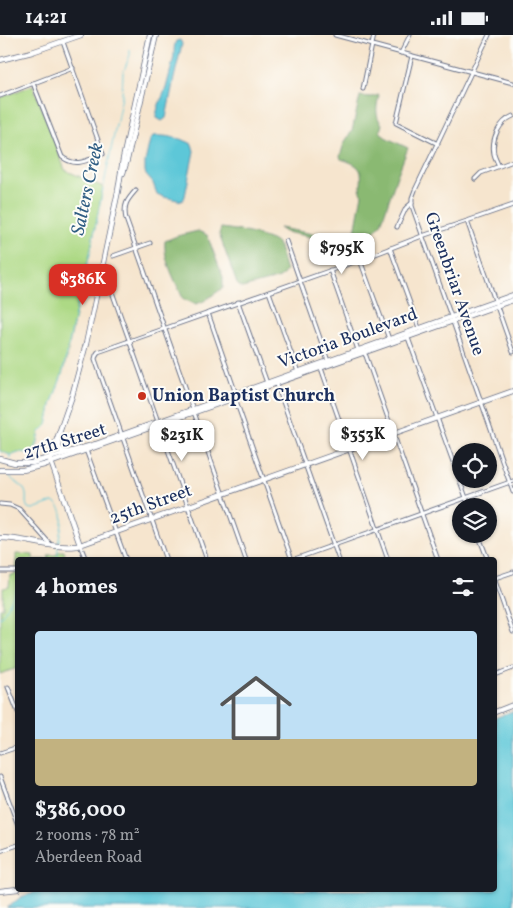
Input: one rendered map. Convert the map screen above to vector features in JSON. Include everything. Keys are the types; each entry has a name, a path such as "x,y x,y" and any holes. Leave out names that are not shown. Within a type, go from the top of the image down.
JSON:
{"main road":[{"path":"0,60 64,42 81,35"},
{"path":"80,545 51,461 74,391 86,344 150,35"},
{"path":"118,191 156,35"},
{"name":"Victoria Boulevard","path":"194,411 364,353 513,295"},
{"name":"Victoria Boulevard","path":"496,303 513,300"},
{"name":"Victoria Boulevard","path":"276,382 358,349 407,335 419,328 452,319"},
{"name":"25th Street","path":"0,538 18,539 62,547 80,545 513,391"},
{"name":"27th Street","path":"0,470 28,469 194,411"},
{"path":"58,437 58,445 61,450 70,452"},
{"name":"27th Street","path":"51,461 70,452 86,449"},
{"path":"0,459 22,464 51,461"},
{"path":"497,711 513,705"},
{"path":"0,891 15,889"}],"street":[{"path":"335,35 513,83"},
{"path":"363,89 374,35"},
{"path":"401,53 410,35"},
{"name":"Greenbriar Avenue","path":"488,35 415,190 412,206 511,481 513,492"},
{"path":"34,83 61,156 73,163 77,163 102,154 64,42"},
{"path":"412,55 396,123 438,144"},
{"path":"0,96 73,68"},
{"path":"499,166 494,154 493,145 495,137 502,123 513,116"},
{"path":"475,179 481,173 513,161"},
{"path":"136,190 127,201 126,219 245,557"},
{"path":"397,227 406,208 412,203"},
{"path":"165,557 122,437 95,357 96,353 512,205 513,211"},
{"path":"467,221 513,352"},
{"path":"286,241 328,361"},
{"path":"113,256 150,243"},
{"path":"390,248 419,328"},
{"path":"360,260 388,339"},
{"path":"330,270 358,349 364,353 437,557"},
{"path":"111,289 206,557"},
{"path":"268,292 298,372"},
{"path":"238,302 267,385"},
{"path":"208,313 291,557"},
{"path":"407,335 466,498 511,481"},
{"path":"321,368 387,557"},
{"path":"276,382 338,557"},
{"path":"86,449 125,557"},
{"path":"300,557 452,503"},
{"path":"0,504 10,505 19,509 53,545"},
{"path":"481,543 487,557"},
{"path":"80,545 85,557"},
{"path":"0,571 15,571"},
{"path":"497,578 513,572"},
{"path":"497,585 513,631"},
{"path":"497,674 513,668"},
{"path":"8,687 15,704"},
{"path":"0,753 15,748"},
{"path":"0,777 15,817"},
{"path":"0,851 15,846"}],"green space":[{"path":"33,85 65,170 103,187 66,360 51,405 47,425 40,432 37,446 34,450 30,453 18,452 10,455 0,451 0,98"},
{"path":"379,95 377,110 379,121 382,124 380,131 385,137 408,148 381,224 370,236 371,244 348,244 285,232 279,228 349,240 354,237 362,194 360,192 361,174 354,164 340,157 344,143 352,131 360,96 371,97"},
{"path":"221,228 250,233 278,243 286,271 280,278 242,288 237,284 219,234"},
{"path":"198,231 207,235 223,277 223,288 196,304 183,299 168,263 165,241"},
{"path":"59,551 64,551 65,557 49,557 49,555 56,555"},
{"path":"16,554 33,555 33,557 16,557"},
{"path":"15,574 15,669 0,674 0,608 3,608 3,588 9,587 10,575"}],"water":[{"path":"180,40 182,44 166,118 162,121 157,118 157,111 166,88 174,58 175,43"},
{"path":"153,136 173,137 192,144 194,151 185,196 182,201 157,194 153,183 146,175 145,162 150,140"},
{"path":"513,711 513,908 7,908 21,897 35,892 497,892 497,717"}],"waterway":[{"name":"Salters Creek","path":"10,458 10,455 18,452 30,453 36,447 40,432 47,425 51,405 62,375 90,254 122,96 123,73 130,50"},
{"path":"0,451 10,455"},
{"name":"Salters Creek","path":"10,476 25,491 28,508 33,509 53,502 61,509 62,524 58,544 58,557"},
{"name":"Salters Creek","path":"0,618 15,593"}],"place":[{"name":"Union Baptist Church","path":"142,396"}]}
